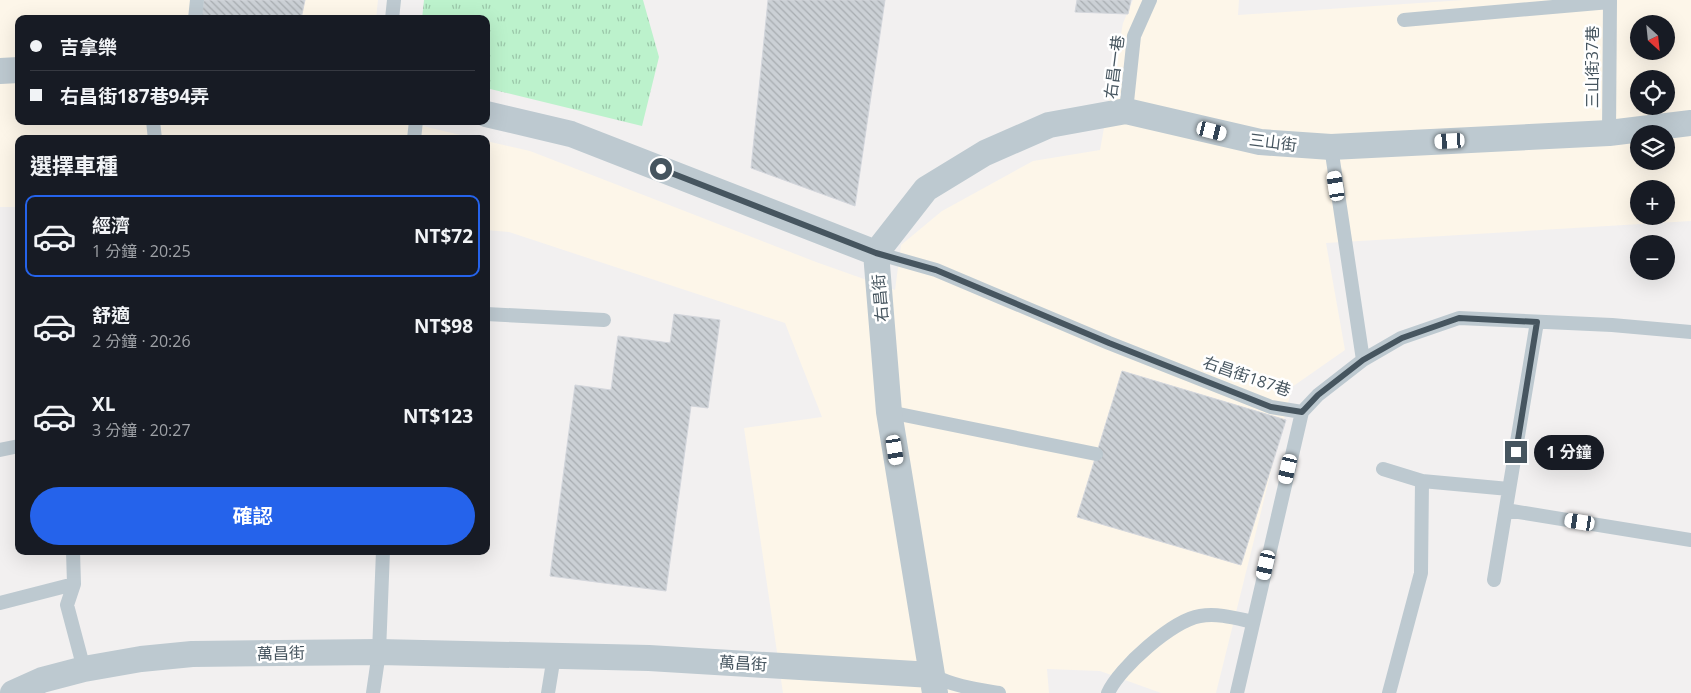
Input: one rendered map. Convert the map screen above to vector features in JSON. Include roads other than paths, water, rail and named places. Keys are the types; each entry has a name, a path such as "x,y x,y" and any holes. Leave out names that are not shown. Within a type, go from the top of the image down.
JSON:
{"street":[{"path":"0,70 15,70"},
{"name":"三山街","path":"876,253 926,189 985,153 1049,125 1126,111 1260,142 1330,147 1609,133 1691,123"},
{"name":"右昌街","path":"490,115 571,134 876,253 889,412 933,684"},
{"name":"萬昌街","path":"13,693 42,680 84,669 141,658 192,654 379,652 649,658 933,684"}],"lane":[{"path":"195,15 197,0"},
{"path":"392,15 394,0"},
{"name":"右昌一巷","path":"1126,111 1134,36 1150,0"},
{"name":"三山街37巷","path":"1404,20 1610,1 1609,133"},
{"path":"1330,147 1363,360"},
{"name":"右昌街187巷","path":"876,253 936,270 1109,343 1271,407 1302,412 1318,395 1363,360 1402,338 1459,318 1612,325 1691,332"},
{"path":"490,314 604,320"},
{"path":"1494,580 1537,322"},
{"path":"889,412 1096,454"},
{"path":"1237,693 1302,412"},
{"path":"0,450 15,447"},
{"path":"1383,469 1422,481 1509,489"},
{"path":"1389,693 1421,573 1422,481"},
{"path":"1506,510 1691,540"},
{"path":"73,555 74,584 66,605 84,669"},
{"path":"373,693 379,652 384,555"},
{"path":"0,603 74,584"},
{"path":"1108,693 1113,682 1134,660 1158,638 1188,618 1224,615 1253,622"},
{"path":"548,693 554,656"},
{"path":"933,684 946,682 999,693"}]}
